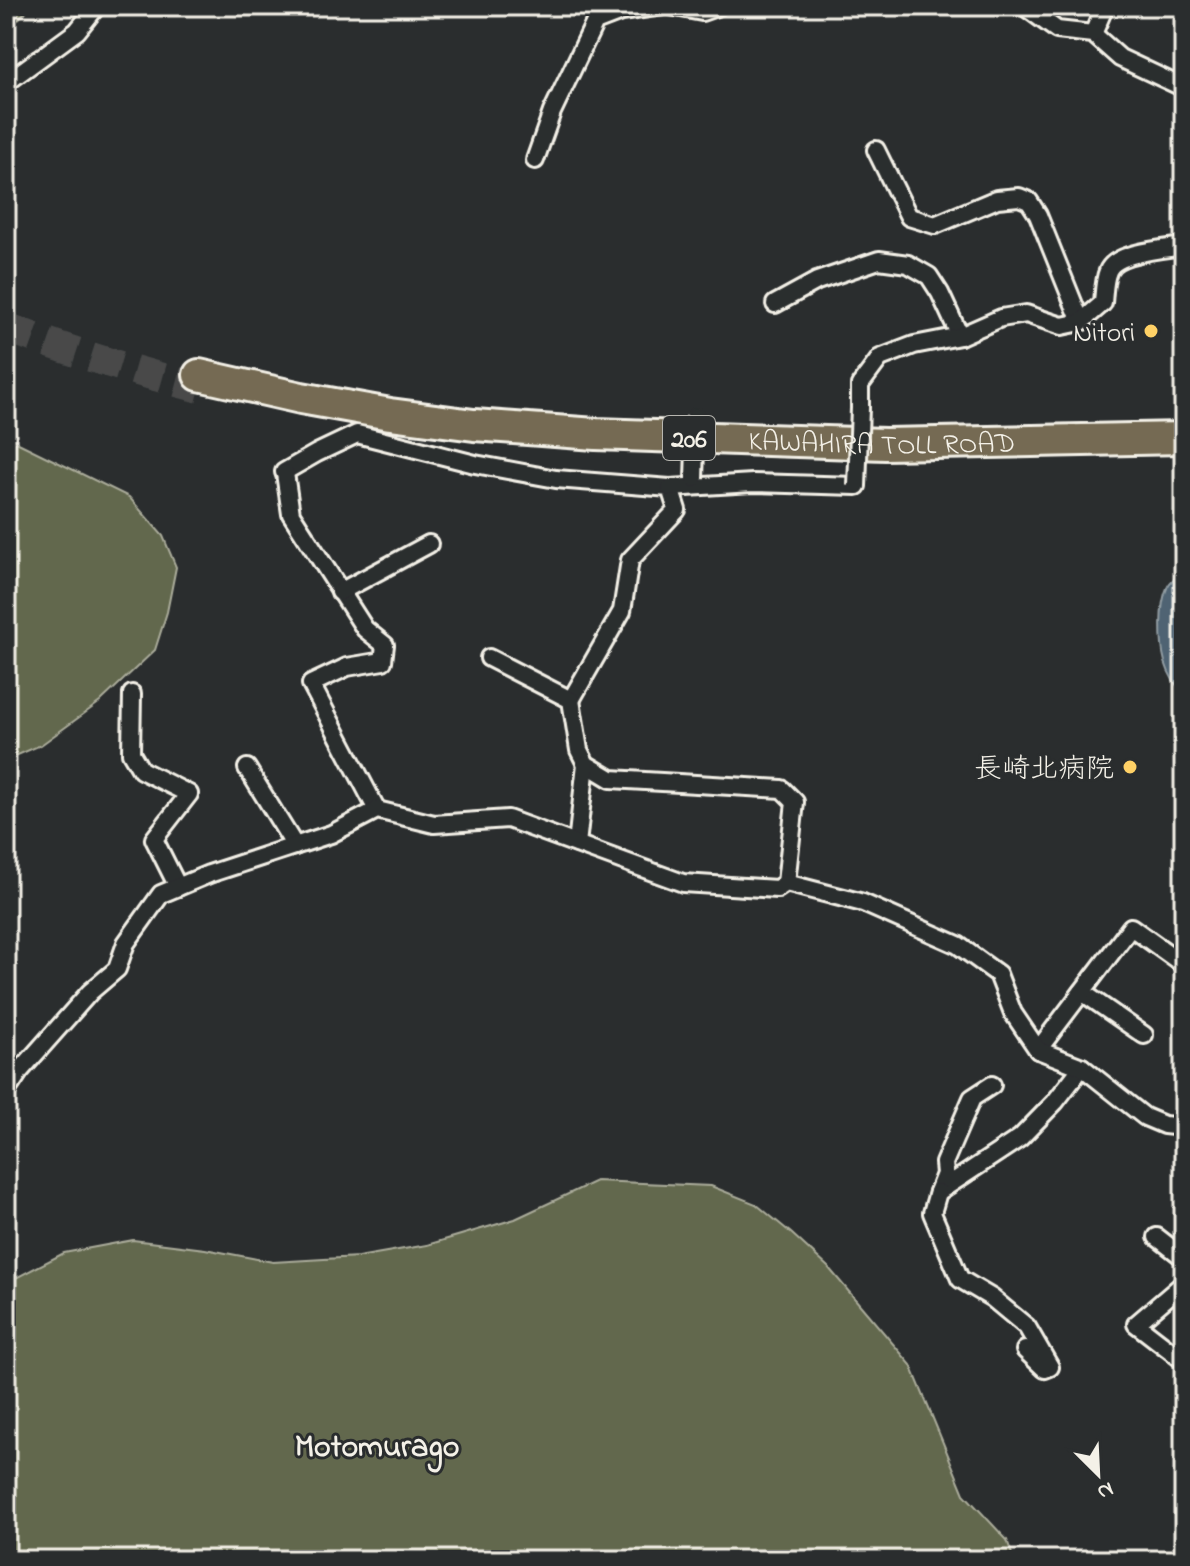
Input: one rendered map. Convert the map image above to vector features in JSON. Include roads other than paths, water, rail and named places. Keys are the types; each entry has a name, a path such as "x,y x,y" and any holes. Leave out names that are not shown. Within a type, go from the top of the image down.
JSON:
{"highway":[{"name":"KAWAHIRA TOLL ROAD","path":"1184,438 885,444 596,434 474,425 390,414 200,381 305,410 411,429 481,439 602,448 896,454 1184,449"}],"street":[{"path":"6,83 77,31 97,6"},
{"path":"535,160 552,112 595,22 621,12 663,6"},
{"path":"670,6 702,12 719,6"},
{"path":"1026,6 1057,30 1093,34 1120,58 1184,88"},
{"path":"1093,34 1105,6"},
{"path":"876,150 909,217 935,225 997,199 1019,197 1029,201 1038,215 1081,322"},
{"path":"377,810 311,684 347,667 383,661 385,645 365,629 291,514 284,473 357,434 475,464 556,479 670,488 753,483 857,486 860,385 880,358 914,345 960,336 1001,318 1026,314 1062,326 1081,322 1103,303 1107,272 1113,262 1184,246"},
{"path":"775,304 817,281 879,260 908,264 929,276 960,336"},
{"path":"694,479 696,416"},
{"path":"670,488 677,510 630,560 622,611 571,700 579,750 586,764 611,779 782,789 795,802 786,883"},
{"path":"340,592 429,544"},
{"path":"489,658 571,700"},
{"path":"132,694 131,753 141,770 189,794 154,839 178,887"},
{"path":"577,844 586,764"},
{"path":"247,768 295,846"},
{"path":"6,1092 20,1071 90,992 117,969 126,943 161,894 209,874 331,834 377,810 434,824 508,819 683,883 777,889 786,883 863,903 958,945 998,974 1013,1013 1038,1050 1082,1067 1145,1117 1164,1125 1184,1127"},
{"path":"1038,1050 1131,927 1184,965"},
{"path":"1082,992 1144,1035"},
{"path":"938,1192 1020,1138 1055,1102 1082,1067"},
{"path":"992,1085 972,1098 944,1163 945,1174 932,1213 960,1279 992,1298 1027,1327 1050,1367 1045,1369 1025,1350"},
{"path":"1157,1237 1184,1258"},
{"path":"1184,1283 1136,1324 1184,1361"}],"water":[{"path":"1184,570 1179,639 1184,660 1184,694 1165,662 1161,625 1167,588"}],"tunnel":[{"path":"6,327 54,345 200,388"}],"place":[{"name":"Nitori","path":"1151,331"},
{"name":"長崎北病院","path":"1130,767"}],"district":[{"name":"Motomurago","path":"377,1445"}]}
